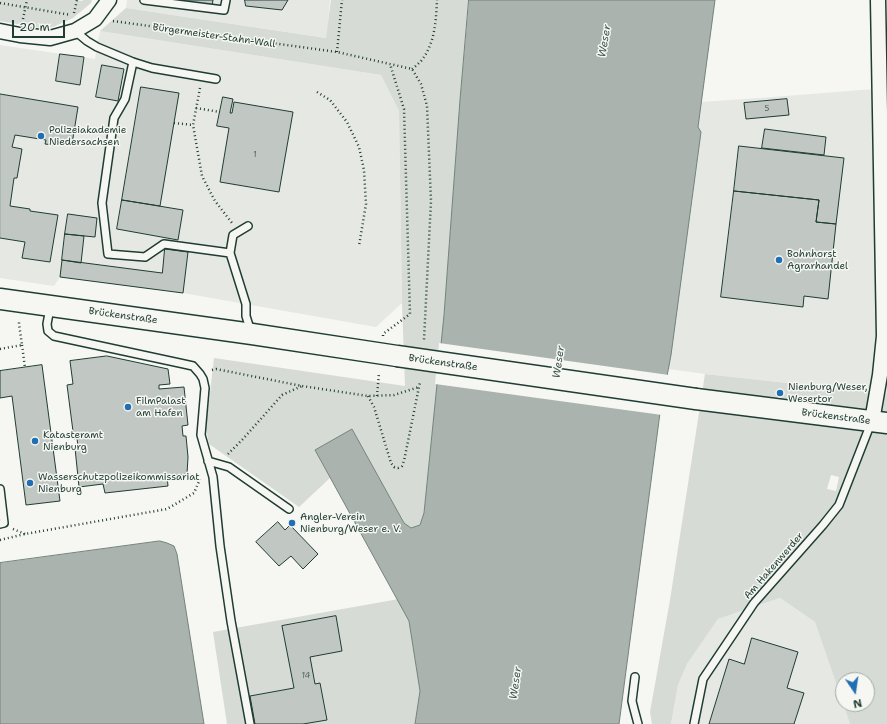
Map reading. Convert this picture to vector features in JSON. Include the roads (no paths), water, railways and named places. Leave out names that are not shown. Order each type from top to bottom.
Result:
[{"type":"street","points":[[0,32],[50,38],[75,32],[95,18],[109,0]]},
{"type":"street","points":[[878,0],[884,336],[880,374],[880,422]]},
{"type":"street","name":"Brückenstraße","points":[[0,299],[696,399],[880,422]]},
{"type":"lane","points":[[144,0],[224,10],[226,0]]},
{"type":"lane","points":[[75,32],[97,47],[133,62],[152,68],[216,79]]},
{"type":"lane","points":[[133,62],[125,99],[114,118],[102,203],[108,254],[145,257],[164,244],[230,253]]},
{"type":"lane","points":[[248,226],[233,235],[230,253],[246,304],[246,316],[252,334]]},
{"type":"lane","points":[[50,306],[47,324],[48,332],[54,336],[193,366],[203,379],[205,388],[201,435],[213,477],[220,546],[231,621],[250,724]]},
{"type":"lane","name":"Am Hakenwerder","points":[[694,724],[703,679],[754,602],[839,505],[880,422]]},
{"type":"lane","points":[[208,461],[229,467],[289,509]]},
{"type":"lane","points":[[0,489],[4,523],[0,524]]},
{"type":"lane","points":[[635,677],[632,701],[638,724]]},
{"type":"water","name":"Weser","points":[[469,0],[715,0],[698,127],[701,132],[671,355],[660,413],[619,724],[415,724],[420,691],[409,621],[315,450],[352,429],[404,523],[411,528],[420,525],[424,513],[444,315]]},
{"type":"water","points":[[160,541],[174,546],[177,554],[204,724],[0,724],[0,563]]},
{"type":"place","name":"Polizeiakademie Niedersachsen","points":[[41,136]]},
{"type":"place","name":"Bohnhorst Agrarhandel","points":[[779,260]]},
{"type":"place","name":"Nienburg/Weser, Wesertor","points":[[780,393]]},
{"type":"place","name":"FilmPalast am Hafen","points":[[128,407]]},
{"type":"place","name":"Katasteramt Nienburg","points":[[35,441]]},
{"type":"place","name":"Wasserschutzpolizeikommissariat Nienburg","points":[[30,483]]},
{"type":"place","name":"Angler-Verein Nienburg/Weser e. V.","points":[[292,523]]}]
